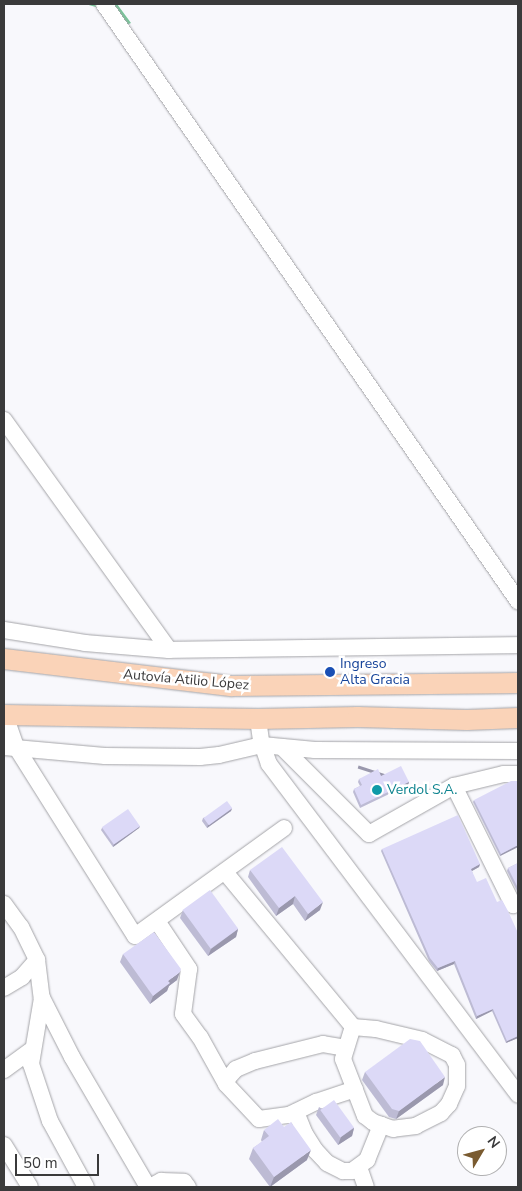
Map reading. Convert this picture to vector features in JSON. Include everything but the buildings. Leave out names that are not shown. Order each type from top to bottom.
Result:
[{"type":"main road","name":"Autovía Atilio López","points":[[4,659],[232,686],[518,682]]},
{"type":"main road","points":[[4,715],[258,719],[467,720],[518,718]]},
{"type":"street","points":[[104,4],[518,602]]},
{"type":"street","points":[[4,420],[169,650]]},
{"type":"street","points":[[4,630],[86,643],[169,650],[518,645]]},
{"type":"street","points":[[4,715],[10,747],[136,936],[284,828]]},
{"type":"street","points":[[258,719],[262,745],[269,764],[518,1095]]},
{"type":"street","points":[[10,747],[106,756],[200,757],[220,755],[262,745],[344,750],[518,750]]},
{"type":"street","points":[[282,747],[369,834],[454,786],[504,774],[518,774]]},
{"type":"street","points":[[454,786],[513,905],[518,903]]},
{"type":"street","points":[[225,872],[353,1027],[376,1028],[422,1040],[452,1055],[457,1065],[457,1086],[441,1113],[416,1126],[393,1129],[373,1122],[365,1116],[343,1060],[353,1027]]},
{"type":"street","points":[[4,904],[21,927],[37,960],[42,998],[31,1064],[50,1121],[86,1187]]},
{"type":"street","points":[[157,921],[189,969],[183,1014],[200,1036],[226,1084],[259,1118],[289,1116],[316,1102],[355,1089]]},
{"type":"street","points":[[4,988],[22,977],[37,960]]},
{"type":"street","points":[[42,998],[72,1057],[149,1187],[161,1181],[184,1182],[188,1187]]},
{"type":"street","points":[[226,1084],[228,1078],[236,1069],[255,1061],[323,1044],[346,1048]]},
{"type":"street","points":[[4,1070],[33,1049]]},
{"type":"street","points":[[296,1112],[305,1134],[327,1163],[343,1171],[352,1171],[368,1160],[381,1125]]},
{"type":"street","points":[[4,1145],[30,1187]]},
{"type":"street","points":[[359,1167],[366,1187]]},
{"type":"green space","points":[[85,4],[117,4],[131,23],[126,25],[103,9]]},
{"type":"place","name":"Ingreso Alta Gracia","points":[[330,672]]},
{"type":"place","name":"Verdol S.A.","points":[[377,790]]}]
